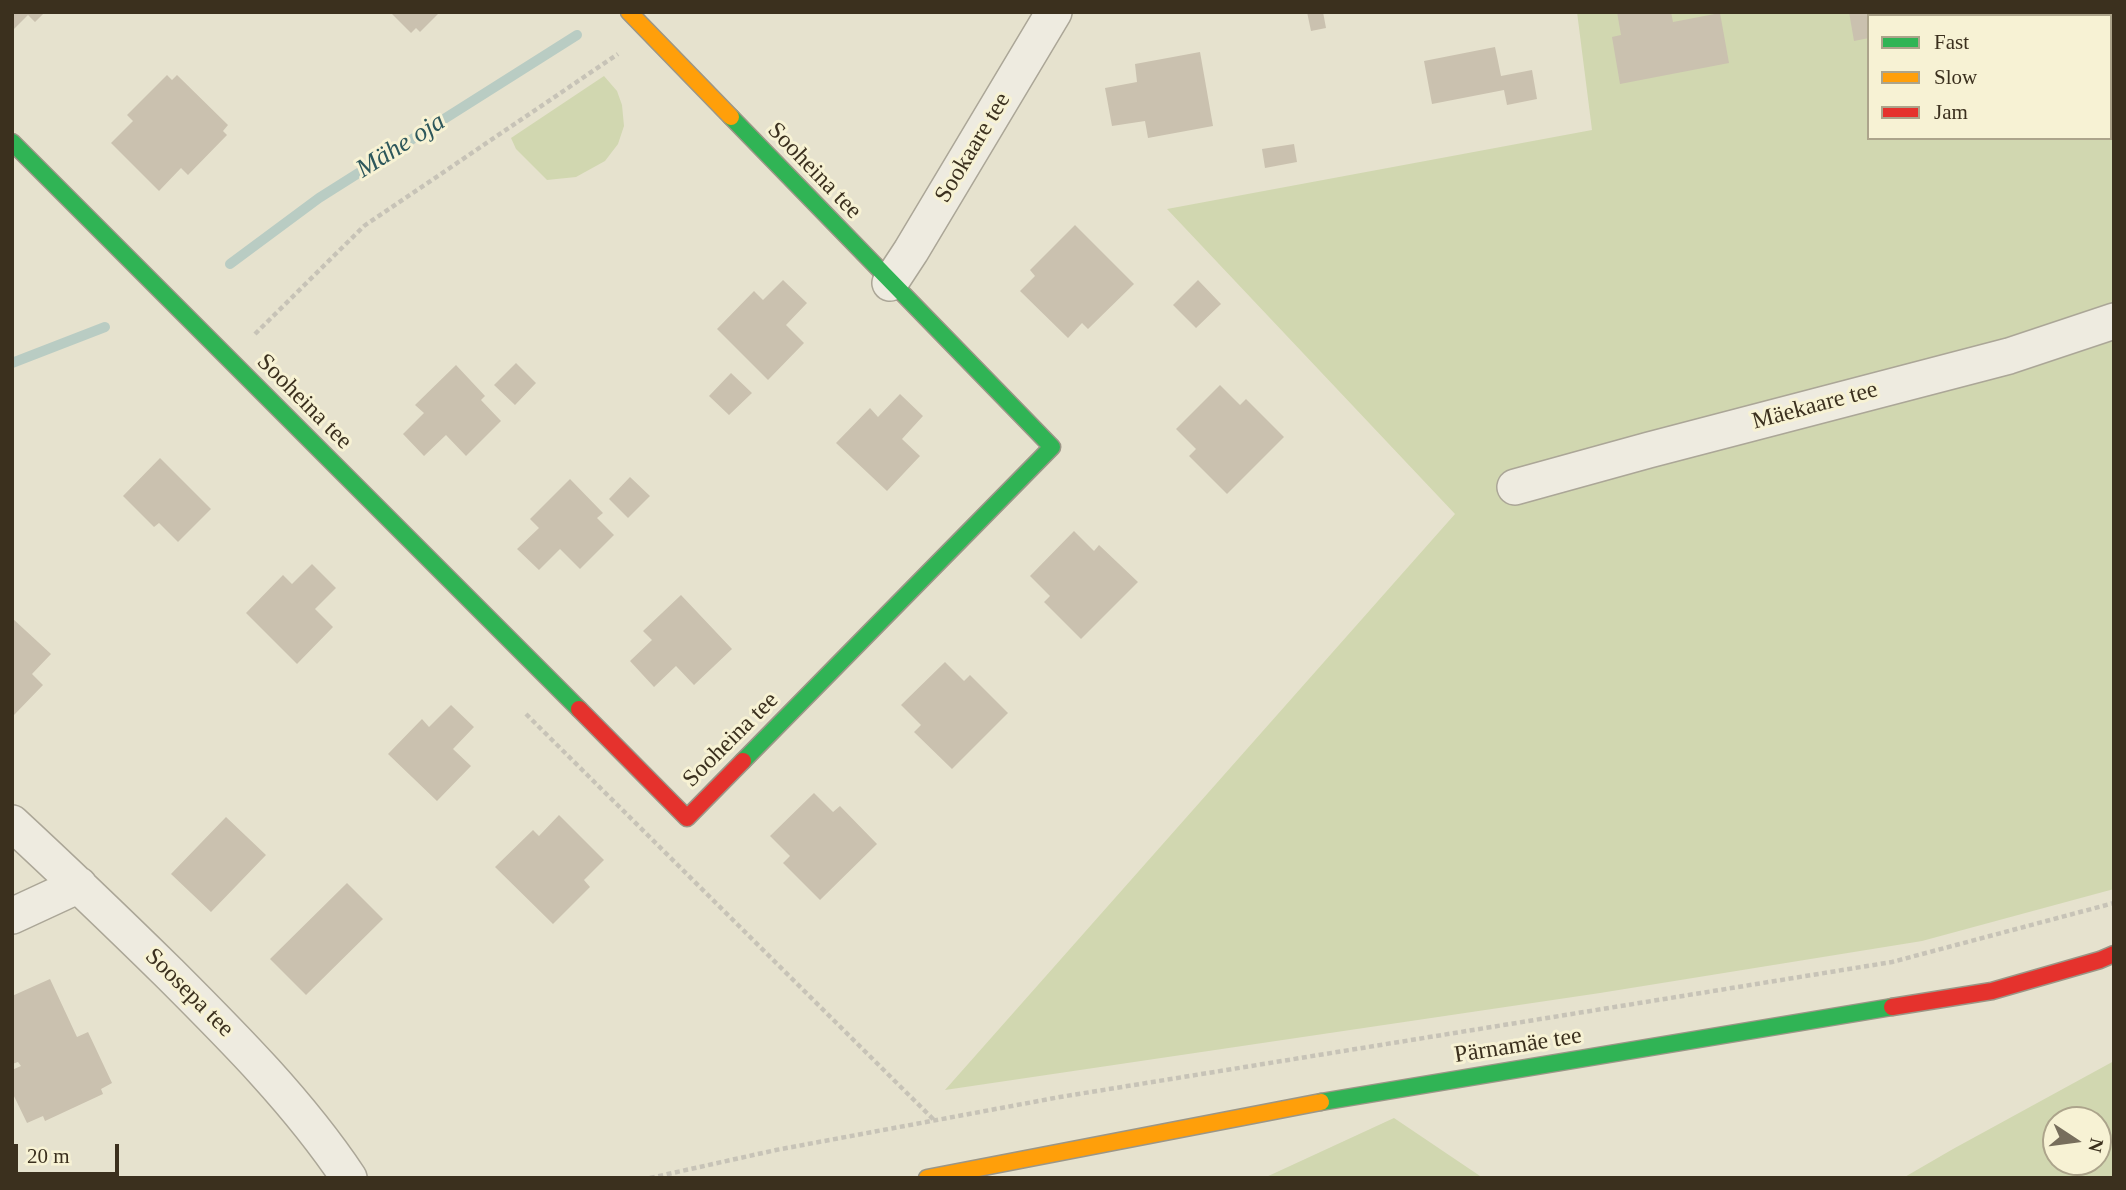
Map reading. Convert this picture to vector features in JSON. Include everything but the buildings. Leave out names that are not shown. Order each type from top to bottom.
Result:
[{"type":"street","name":"Sooheina tee","points":[[12,142],[687,818],[1052,447],[629,12]]},
{"type":"street","name":"Sookaare tee","points":[[890,283],[1054,12]]},
{"type":"street","name":"Mäekaare tee","points":[[1515,487],[2009,356],[2114,321]]},
{"type":"street","name":"Soosepa tee","points":[[12,823],[235,1038],[323,1139],[349,1178]]},
{"type":"street","points":[[12,916],[79,885]]},
{"type":"street","name":"Pärnamäe tee","points":[[927,1178],[1331,1100],[1992,991],[2114,954]]},
{"type":"path","points":[[230,360],[365,226],[650,33]]},
{"type":"path","points":[[634,823],[663,794]]},
{"type":"path","points":[[650,1178],[776,1150],[1060,1097],[1892,962],[2114,903]]},
{"type":"green space","points":[[1577,12],[1970,12],[1867,14],[1867,140],[2112,140],[2114,25],[2114,889],[1922,941],[1600,993],[945,1090],[1455,514],[1167,209],[1592,130]]},
{"type":"green space","points":[[604,76],[617,91],[622,105],[624,126],[618,144],[605,161],[576,177],[547,180],[516,149],[511,138]]},
{"type":"green space","points":[[2114,1061],[2114,1178],[1903,1178],[1953,1149]]},
{"type":"green space","points":[[1394,1118],[1483,1178],[1264,1178]]},
{"type":"waterway","name":"Mähe oja","points":[[230,264],[319,198],[577,35]]},
{"type":"waterway","name":"Mähe oja","points":[[12,363],[105,327]]},
{"type":"traffic: fast","points":[[731,117],[1052,447],[743,761]]},
{"type":"traffic: fast","points":[[12,142],[579,709]]},
{"type":"traffic: fast","points":[[1321,1102],[1892,1007]]},
{"type":"traffic: slow","points":[[629,12],[731,117]]},
{"type":"traffic: slow","points":[[927,1178],[1321,1102]]},
{"type":"traffic: jam","points":[[579,709],[687,818],[743,761]]},
{"type":"traffic: jam","points":[[1892,1007],[1992,991],[2114,954]]}]
